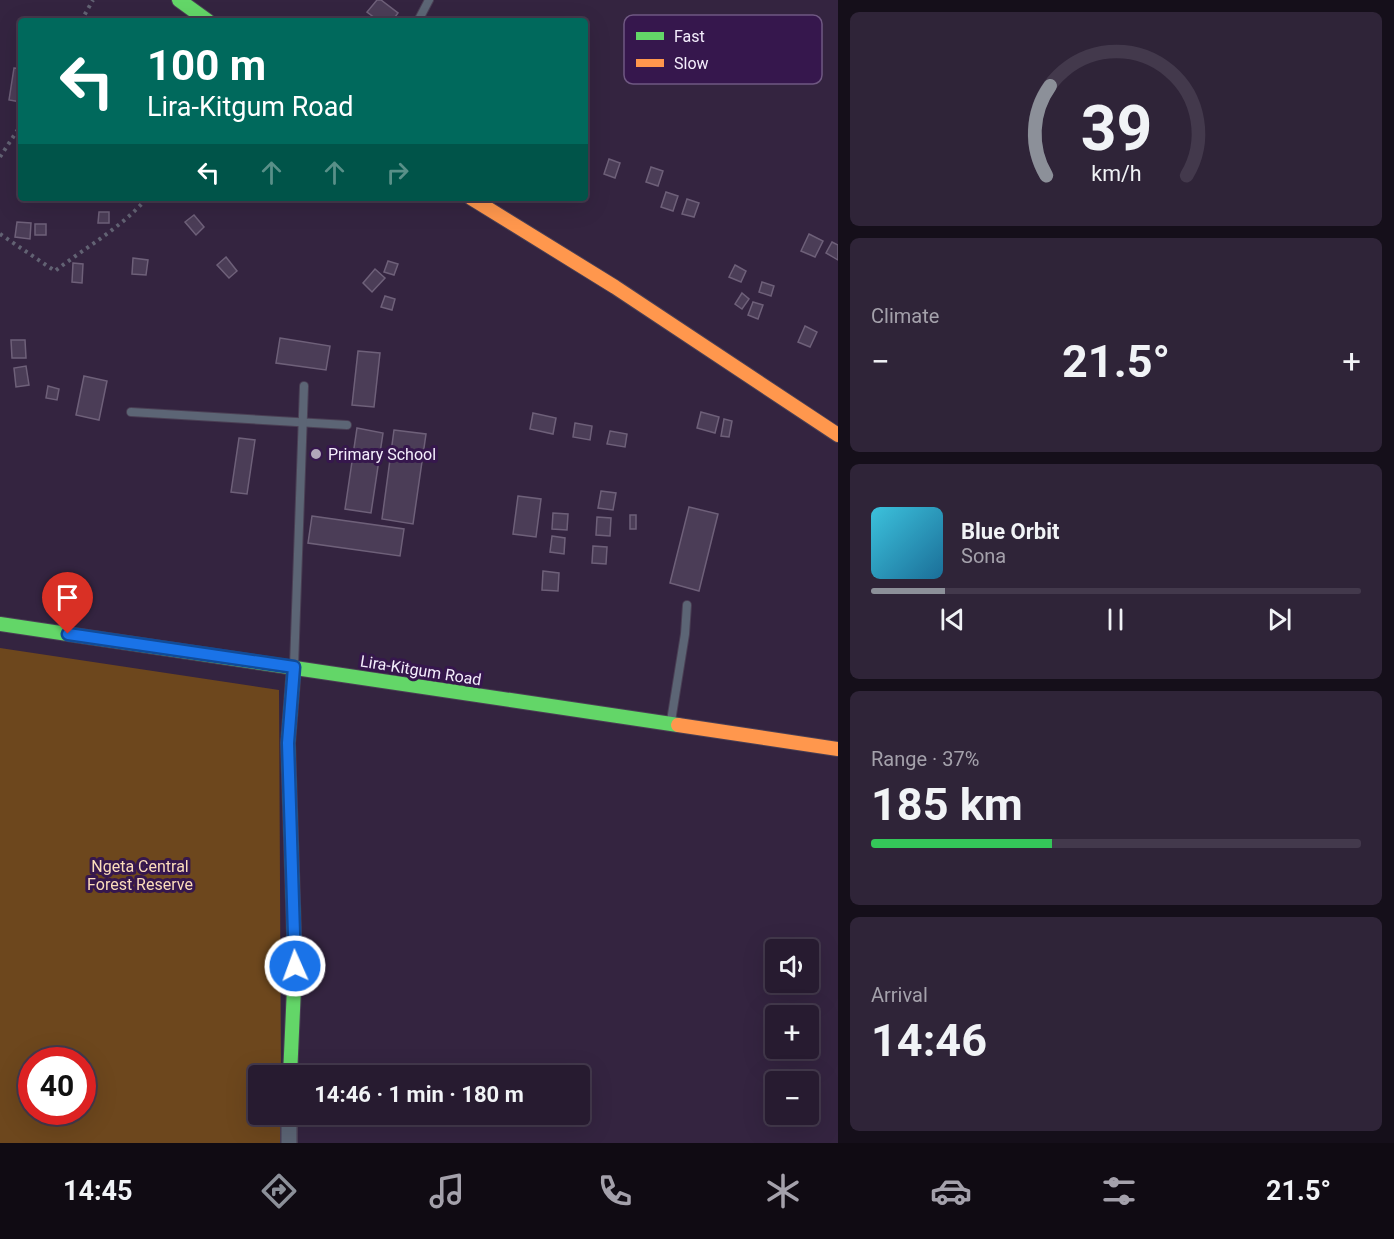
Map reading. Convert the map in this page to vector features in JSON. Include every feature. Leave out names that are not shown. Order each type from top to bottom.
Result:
[{"type":"main road","points":[[179,0],[204,18]]},
{"type":"main road","points":[[476,201],[615,287],[837,435]]},
{"type":"main road","name":"Lira-Kitgum Road","points":[[0,624],[837,749]]},
{"type":"main road","points":[[290,1065],[295,966],[288,743],[294,667]]},
{"type":"street","points":[[289,1125],[289,1143]]},
{"type":"lane","points":[[420,18],[429,0]]},
{"type":"lane","points":[[294,667],[304,386]]},
{"type":"lane","points":[[131,412],[347,425]]},
{"type":"lane","points":[[670,725],[684,643],[687,605]]},
{"type":"path","points":[[83,18],[93,0]]},
{"type":"path","points":[[0,157],[18,130]]},
{"type":"path","points":[[0,234],[55,271],[86,247],[108,234],[144,201]]},
{"type":"green space","name":"Ngeta Central Forest Reserve","points":[[0,648],[279,690],[281,1065],[248,1065],[248,1125],[281,1125],[282,1143],[0,1143]]},
{"type":"building","points":[[377,0],[381,0],[398,13],[394,18],[375,18],[367,12]]},
{"type":"building","points":[[14,68],[18,69],[18,102],[9,100]]},
{"type":"building","points":[[609,159],[620,163],[615,178],[604,174]]},
{"type":"building","points":[[651,167],[663,171],[658,186],[646,182]]},
{"type":"building","points":[[666,192],[678,196],[673,211],[661,207]]},
{"type":"building","points":[[687,199],[699,203],[694,217],[682,214]]},
{"type":"building","points":[[99,212],[109,212],[109,223],[98,223]]},
{"type":"building","points":[[194,215],[204,227],[196,235],[185,222]]},
{"type":"building","points":[[17,222],[31,223],[30,239],[15,237]]},
{"type":"building","points":[[35,224],[46,224],[46,235],[35,235]]},
{"type":"building","points":[[809,234],[823,241],[815,257],[801,251]]},
{"type":"building","points":[[832,242],[838,245],[838,260],[826,253]]},
{"type":"building","points":[[226,257],[237,271],[229,278],[217,265]]},
{"type":"building","points":[[133,258],[148,260],[146,275],[132,274]]},
{"type":"building","points":[[388,261],[398,264],[394,275],[384,272]]},
{"type":"building","points":[[73,263],[83,264],[82,283],[72,282]]},
{"type":"building","points":[[735,265],[746,271],[741,282],[729,277]]},
{"type":"building","points":[[375,269],[385,278],[372,292],[363,283]]},
{"type":"building","points":[[762,282],[774,286],[771,296],[759,292]]},
{"type":"building","points":[[742,293],[749,299],[742,309],[735,304]]},
{"type":"building","points":[[385,296],[395,299],[392,310],[381,307]]},
{"type":"building","points":[[753,302],[763,305],[758,319],[748,315]]},
{"type":"building","points":[[805,326],[817,332],[810,347],[798,342]]},
{"type":"building","points":[[280,338],[330,346],[326,370],[276,363]]},
{"type":"building","points":[[11,340],[25,340],[26,358],[12,358]]},
{"type":"building","points":[[358,351],[380,353],[374,407],[352,405]]},
{"type":"building","points":[[26,366],[29,385],[16,387],[14,368]]},
{"type":"building","points":[[84,376],[107,381],[99,420],[76,415]]},
{"type":"building","points":[[48,386],[59,389],[57,400],[46,398]]},
{"type":"building","points":[[701,412],[719,417],[715,433],[697,428]]},
{"type":"building","points":[[533,413],[556,418],[553,434],[530,429]]},
{"type":"building","points":[[724,419],[732,421],[729,437],[721,436]]},
{"type":"building","points":[[575,423],[592,426],[590,440],[573,437]]},
{"type":"building","points":[[357,428],[383,433],[371,513],[345,509]]},
{"type":"building","points":[[394,430],[426,434],[413,524],[382,519]]},
{"type":"building","points":[[610,431],[627,434],[625,447],[607,444]]},
{"type":"building","points":[[239,438],[255,440],[247,494],[231,492]]},
{"type":"building","points":[[601,491],[616,493],[613,510],[598,508]]},
{"type":"building","points":[[518,496],[541,499],[536,537],[513,534]]},
{"type":"building","points":[[689,507],[718,514],[699,591],[670,583]]},
{"type":"building","points":[[553,513],[568,514],[567,530],[552,529]]},
{"type":"building","points":[[630,515],[636,515],[636,529],[630,529]]},
{"type":"building","points":[[312,516],[404,529],[400,556],[308,543]]},
{"type":"building","points":[[597,517],[611,518],[610,536],[596,535]]},
{"type":"building","points":[[552,536],[565,538],[564,554],[550,552]]},
{"type":"building","points":[[593,546],[607,547],[606,564],[592,563]]},
{"type":"building","points":[[543,571],[559,573],[558,591],[542,590]]},
{"type":"traffic: fast","points":[[179,0],[204,18]]},
{"type":"traffic: fast","points":[[0,624],[678,725]]},
{"type":"traffic: fast","points":[[290,1065],[295,966],[288,743],[294,667]]},
{"type":"traffic: slow","points":[[476,201],[615,287],[838,435]]},
{"type":"traffic: slow","points":[[678,725],[838,749]]},
{"type":"place","name":"Primary School","points":[[316,454]]},
{"type":"route","points":[[68,634],[294,667],[288,743],[295,966]]}]
